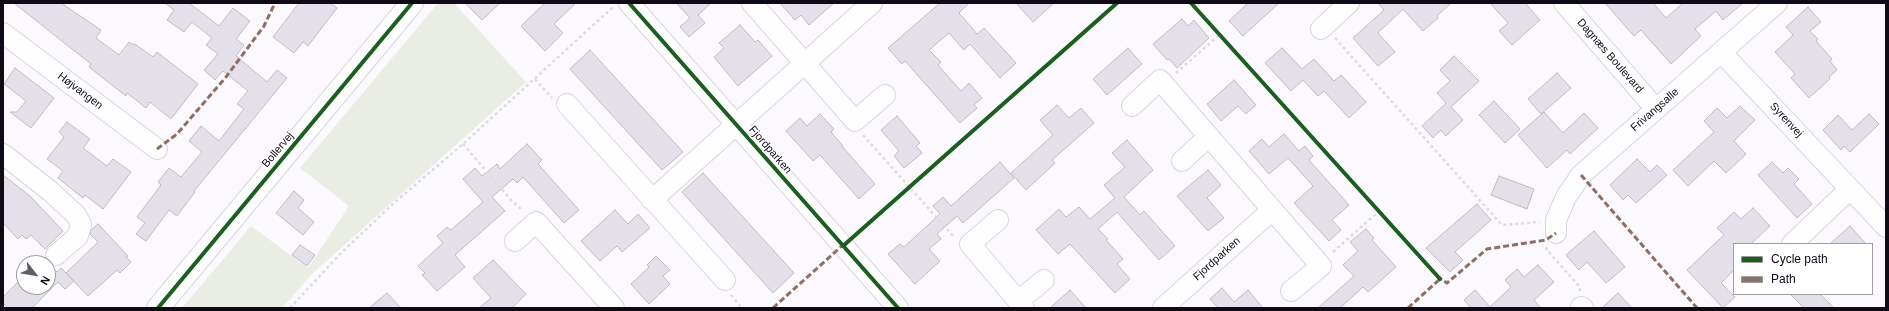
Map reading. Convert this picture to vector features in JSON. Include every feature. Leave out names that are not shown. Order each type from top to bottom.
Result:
[{"type":"main road","name":"Bollervej","points":[[158,308],[412,3]]},
{"type":"street","name":"Fjordparken","points":[[629,3],[898,308]]},
{"type":"street","points":[[752,3],[855,121],[885,95]]},
{"type":"street","name":"Fjordparken","points":[[652,200],[872,3]]},
{"type":"street","points":[[1321,29],[1349,3]]},
{"type":"street","name":"Dagnæs Boulevard","points":[[1564,3],[1656,108]]},
{"type":"street","name":"Frivangsalle","points":[[1553,231],[1566,197],[1581,175],[1777,3]]},
{"type":"street","name":"Højvangen","points":[[3,33],[157,149]]},
{"type":"street","name":"Syrenvej","points":[[1722,52],[1886,227]]},
{"type":"street","points":[[1132,106],[1160,80],[1322,266],[1291,291]]},
{"type":"street","points":[[567,104],[725,280]]},
{"type":"street","points":[[1182,161],[1208,136]]},
{"type":"street","points":[[3,154],[50,191],[76,215],[81,224],[78,236],[56,255]]},
{"type":"street","points":[[1793,243],[1850,189]]},
{"type":"street","name":"Fjordparken","points":[[1163,308],[1272,210]]},
{"type":"street","points":[[998,220],[970,244],[1021,305],[1044,280]]},
{"type":"street","points":[[514,241],[536,222],[614,308]]},
{"type":"path","points":[[290,308],[342,252],[394,203],[463,144],[618,3]]},
{"type":"path","points":[[1321,29],[1338,41],[1502,226],[1553,231],[1547,250],[1579,286],[1582,307]]},
{"type":"path","points":[[1160,80],[1170,79],[1219,35]]},
{"type":"path","points":[[535,79],[552,98],[567,104]]},
{"type":"path","points":[[855,121],[860,132],[959,243],[970,244]]},
{"type":"path","points":[[463,144],[511,200],[536,222]]},
{"type":"path","points":[[1322,266],[1326,259],[1378,211]]},
{"type":"shaded area","points":[[438,3],[454,3],[526,82],[313,273],[282,308],[182,308],[251,226],[308,268],[349,206],[300,168]]},
{"type":"building","points":[[14,3],[61,3],[101,30],[96,38],[119,55],[129,42],[134,45],[135,44],[153,57],[157,52],[198,84],[171,119],[150,102],[146,108],[127,93],[126,96],[89,67],[91,64]]},
{"type":"building","points":[[165,3],[189,3],[219,26],[233,8],[250,21],[236,39],[244,45],[236,56],[267,82],[277,70],[287,78],[194,191],[195,192],[177,216],[169,210],[146,241],[136,234],[145,223],[137,217],[161,185],[158,182],[169,168],[181,177],[202,152],[189,141],[201,126],[219,141],[244,109],[237,104],[248,91],[223,71],[215,80],[204,70],[218,54],[206,45],[212,38],[192,22],[184,32],[167,20],[174,10]]},
{"type":"building","points":[[299,3],[330,3],[337,8],[308,46],[303,42],[294,53],[273,37]]},
{"type":"building","points":[[465,3],[500,3],[482,20]]},
{"type":"building","points":[[545,3],[576,3],[554,24],[563,33],[545,51],[521,26]]},
{"type":"building","points":[[676,3],[711,3],[698,15],[705,23],[689,37],[680,27],[690,18]]},
{"type":"building","points":[[780,3],[834,3],[809,25],[801,15],[795,20]]},
{"type":"building","points":[[940,3],[969,3],[959,13],[977,34],[984,28],[1016,63],[1000,78],[970,44],[964,50],[949,33],[929,50],[941,62],[938,65],[961,91],[969,83],[982,98],[974,105],[977,108],[960,123],[905,61],[902,64],[888,48]]},
{"type":"building","points":[[1016,3],[1054,3],[1033,22]]},
{"type":"building","points":[[1248,3],[1279,3],[1243,36],[1229,21]]},
{"type":"building","points":[[1378,3],[1451,3],[1437,16],[1438,18],[1423,31],[1403,9],[1378,33],[1395,52],[1378,66],[1353,38],[1384,10]]},
{"type":"building","points":[[1490,3],[1525,3],[1540,20],[1512,45],[1499,31],[1508,23]]},
{"type":"building","points":[[1605,3],[1653,3],[1666,18],[1683,3],[1743,3],[1723,20],[1716,11],[1695,29],[1701,36],[1671,64],[1641,30],[1634,36]]},
{"type":"building","points":[[1808,7],[1821,22],[1810,31],[1818,39],[1816,41],[1832,59],[1830,61],[1837,70],[1829,77],[1830,79],[1809,98],[1791,78],[1795,74],[1775,52],[1793,35],[1786,27]]},
{"type":"building","points":[[1182,19],[1188,26],[1194,20],[1209,38],[1177,68],[1169,59],[1167,60],[1153,44]]},
{"type":"building","points":[[740,25],[755,42],[758,40],[772,56],[738,86],[714,57],[724,48],[719,43]]},
{"type":"building","points":[[1128,48],[1142,64],[1107,95],[1093,79]]},
{"type":"building","points":[[1282,48],[1302,69],[1314,59],[1334,81],[1341,75],[1366,102],[1349,118],[1324,91],[1318,96],[1303,80],[1291,91],[1265,63]]},
{"type":"building","points":[[590,50],[683,152],[662,170],[570,69]]},
{"type":"building","points":[[1454,56],[1479,81],[1451,107],[1463,120],[1446,136],[1441,130],[1433,138],[1422,126],[1446,103],[1437,93],[1450,81],[1440,70]]},
{"type":"building","points":[[15,68],[54,98],[31,128],[10,112],[17,112],[26,101],[4,84]]},
{"type":"building","points":[[1557,73],[1571,88],[1541,114],[1528,99]]},
{"type":"building","points":[[1234,80],[1256,105],[1246,114],[1238,106],[1221,121],[1207,104]]},
{"type":"building","points":[[1494,101],[1520,129],[1505,143],[1479,115]]},
{"type":"building","points":[[1057,105],[1069,118],[1081,108],[1094,123],[1052,160],[1055,163],[1026,190],[1011,173],[1053,135],[1040,120]]},
{"type":"building","points":[[1740,106],[1755,120],[1734,141],[1746,154],[1726,173],[1714,161],[1688,186],[1673,170],[1714,132],[1704,121],[1717,108],[1727,118]]},
{"type":"building","points":[[1544,112],[1563,133],[1584,113],[1598,128],[1570,154],[1567,150],[1547,168],[1518,135]]},
{"type":"building","points":[[820,114],[834,129],[831,132],[842,146],[875,184],[859,199],[820,155],[813,161],[786,131],[800,118],[807,126]]},
{"type":"building","points":[[1869,114],[1879,124],[1850,152],[1844,146],[1841,150],[1823,130],[1838,115],[1852,130]]},
{"type":"building","points":[[897,116],[920,143],[916,146],[922,153],[904,168],[894,156],[899,151],[881,130]]},
{"type":"building","points":[[67,122],[90,139],[83,148],[107,166],[113,159],[131,172],[103,209],[85,195],[83,198],[58,178],[63,171],[47,159],[64,137],[59,132]]},
{"type":"building","points":[[1284,134],[1299,151],[1305,146],[1313,156],[1309,160],[1349,205],[1332,220],[1341,230],[1329,241],[1294,203],[1313,186],[1288,158],[1269,174],[1249,151],[1262,139],[1269,147]]},
{"type":"building","points":[[1127,140],[1153,170],[1124,197],[1140,215],[1144,211],[1175,246],[1159,260],[1117,212],[1098,229],[1108,239],[1106,240],[1123,259],[1117,264],[1130,279],[1115,293],[1070,244],[1058,254],[1036,230],[1059,209],[1066,217],[1079,207],[1090,219],[1115,198],[1104,185],[1125,167],[1112,153]]},
{"type":"building","points":[[527,144],[542,160],[538,164],[579,210],[564,223],[523,177],[517,183],[513,179],[492,197],[505,211],[455,255],[465,267],[437,291],[422,275],[425,273],[418,266],[443,243],[437,236],[447,227],[451,230],[483,202],[463,179],[475,168],[482,176],[497,164],[500,169]]},
{"type":"building","points":[[1637,159],[1650,172],[1657,165],[1667,175],[1636,203],[1628,195],[1623,200],[1610,185]]},
{"type":"building","points":[[1000,162],[1014,178],[963,223],[957,216],[937,234],[941,239],[929,249],[940,261],[915,284],[888,254],[900,244],[904,247],[940,214],[933,206],[943,197],[951,206]]},
{"type":"building","points":[[1772,162],[1783,173],[1788,168],[1799,179],[1794,184],[1812,204],[1797,218],[1758,175]]},
{"type":"building","points":[[1208,170],[1221,185],[1207,198],[1224,218],[1208,231],[1177,196]]},
{"type":"building","points":[[703,173],[794,273],[773,293],[682,192]]},
{"type":"building","points":[[3,175],[30,196],[63,231],[45,249],[31,235],[26,239],[22,235],[18,239],[3,223]]},
{"type":"building","points":[[1499,176],[1534,189],[1527,209],[1491,195]]},
{"type":"building","points":[[294,191],[304,200],[298,208],[314,222],[303,235],[276,213]]},
{"type":"building","points":[[1477,204],[1491,220],[1455,252],[1463,260],[1450,272],[1426,248]]},
{"type":"building","points":[[1753,208],[1770,226],[1752,243],[1733,243],[1733,271],[1721,283],[1735,297],[1723,308],[1687,270],[1724,235],[1717,228],[1734,212],[1741,219]]},
{"type":"building","points":[[615,210],[628,224],[638,214],[650,228],[622,252],[617,246],[600,261],[581,241]]},
{"type":"building","points":[[98,224],[128,256],[126,257],[131,262],[120,273],[117,270],[88,296],[66,273],[98,242],[90,234],[91,230]]},
{"type":"building","points":[[1850,226],[1865,243],[1831,243]]},
{"type":"building","points":[[1366,229],[1374,238],[1372,240],[1396,267],[1368,292],[1363,287],[1340,308],[1318,308],[1354,276],[1343,265],[1358,251],[1350,242]]},
{"type":"building","points":[[1594,231],[1625,267],[1606,283],[1587,262],[1579,270],[1566,255]]},
{"type":"building","points":[[300,245],[315,255],[307,266],[292,255]]},
{"type":"building","points":[[656,256],[670,270],[663,276],[670,284],[649,304],[631,284],[649,267],[647,265]]},
{"type":"building","points":[[493,260],[526,294],[512,308],[479,308],[491,298],[473,278]]},
{"type":"building","points":[[1538,265],[1554,282],[1534,300],[1541,308],[1471,308],[1464,300],[1475,290],[1490,307],[1511,287],[1505,280],[1517,269],[1524,277]]},
{"type":"building","points":[[61,268],[74,281],[65,289],[58,282],[56,284],[56,271],[57,272]]},
{"type":"building","points":[[16,284],[16,295],[45,295],[32,308],[8,308],[3,303],[3,297]]},
{"type":"building","points":[[1222,288],[1234,302],[1248,290],[1263,308],[1218,308],[1210,299]]},
{"type":"building","points":[[1070,290],[1086,308],[1050,308]]},
{"type":"building","points":[[387,293],[401,308],[369,308]]},
{"type":"building","points":[[1618,293],[1632,308],[1602,308]]},
{"type":"building","points":[[1791,295],[1821,295],[1834,308],[1804,308]]},
{"type":"marked path","points":[[157,149],[177,134],[226,77],[264,26],[275,3]]},
{"type":"marked path","points":[[1581,175],[1697,308]]},
{"type":"marked path","points":[[1437,276],[1447,283],[1487,249],[1546,240],[1556,233]]},
{"type":"marked path","points":[[773,308],[844,244]]},
{"type":"marked path","points":[[1408,308],[1440,279]]},
{"type":"cycle path","points":[[158,308],[412,3]]},
{"type":"cycle path","points":[[629,3],[898,308]]},
{"type":"cycle path","points":[[843,246],[1117,3]]},
{"type":"cycle path","points":[[1191,3],[1440,279]]}]
